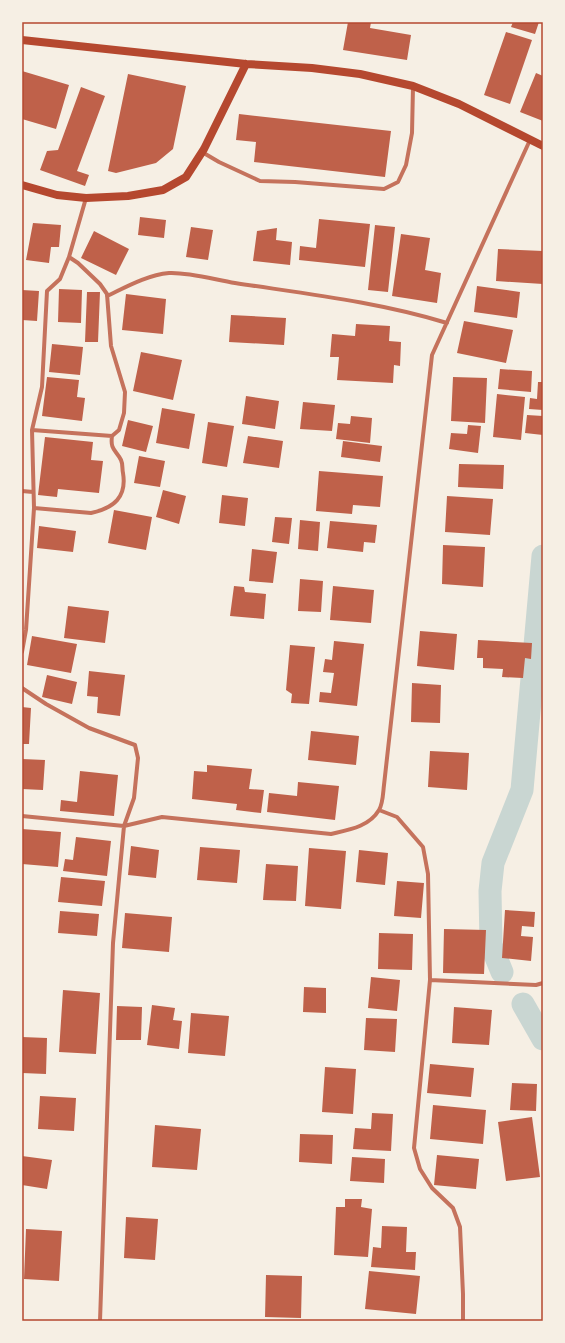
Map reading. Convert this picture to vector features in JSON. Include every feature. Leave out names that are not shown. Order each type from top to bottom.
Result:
[{"type":"main road","points":[[22,40],[246,64],[312,68],[360,74],[413,86],[459,104],[543,146]]},
{"type":"main road","points":[[22,185],[57,195],[86,198],[128,196],[163,190],[186,177],[202,152],[246,64]]},
{"type":"street","points":[[202,152],[219,162],[260,181],[295,182],[384,190],[398,182],[406,165],[412,133],[413,86]]},
{"type":"street","points":[[22,816],[124,826],[162,817],[331,834],[355,829],[370,821],[379,810],[384,785],[432,355],[530,139]]},
{"type":"street","points":[[22,652],[26,630],[34,508],[32,430],[42,387],[47,291],[60,280],[69,257],[86,198]]},
{"type":"street","points":[[34,508],[91,513],[100,511],[111,505],[122,494],[124,482],[121,461],[115,453],[111,443],[112,436],[119,430],[124,412],[125,392],[111,346],[107,296],[100,284],[78,263],[69,257]]},
{"type":"street","points":[[107,296],[150,278],[170,273],[350,300],[414,313],[447,323]]},
{"type":"street","points":[[32,430],[112,436]]},
{"type":"street","points":[[22,491],[33,492]]},
{"type":"street","points":[[22,688],[52,708],[89,728],[135,745],[138,758],[134,798],[124,826],[113,943],[100,1321]]},
{"type":"street","points":[[379,810],[397,817],[423,847],[428,874],[430,980],[414,1148],[420,1169],[432,1188],[453,1208],[460,1227],[463,1321]]},
{"type":"street","points":[[430,980],[543,983]]},
{"type":"building","points":[[348,22],[371,22],[370,28],[411,35],[407,60],[343,50]]},
{"type":"building","points":[[513,22],[539,22],[535,34],[511,27]]},
{"type":"building","points":[[506,32],[532,40],[510,104],[484,95]]},
{"type":"building","points":[[22,71],[69,85],[56,129],[22,119]]},
{"type":"building","points":[[536,73],[543,76],[543,121],[520,112]]},
{"type":"building","points":[[128,74],[186,86],[173,149],[156,163],[116,173],[108,171]]},
{"type":"building","points":[[81,87],[105,96],[77,171],[89,175],[85,186],[40,170],[47,151],[58,150]]},
{"type":"building","points":[[239,114],[391,131],[385,177],[254,162],[256,142],[236,140]]},
{"type":"building","points":[[140,217],[166,220],[164,238],[138,235]]},
{"type":"building","points":[[319,219],[370,224],[365,267],[299,260],[300,246],[316,248]]},
{"type":"building","points":[[33,223],[61,225],[59,247],[51,247],[49,263],[26,260]]},
{"type":"building","points":[[375,225],[395,227],[388,292],[368,290]]},
{"type":"building","points":[[191,227],[213,230],[208,260],[186,257]]},
{"type":"building","points":[[277,228],[276,240],[292,242],[290,265],[253,261],[257,231]]},
{"type":"building","points":[[94,231],[129,249],[116,275],[81,258]]},
{"type":"building","points":[[401,234],[430,238],[425,270],[441,273],[437,303],[392,296]]},
{"type":"building","points":[[498,249],[543,251],[543,284],[496,281]]},
{"type":"building","points":[[477,286],[520,292],[517,318],[474,312]]},
{"type":"building","points":[[59,289],[82,290],[81,323],[58,322]]},
{"type":"building","points":[[22,290],[39,291],[37,321],[22,320]]},
{"type":"building","points":[[87,292],[100,292],[98,342],[85,342]]},
{"type":"building","points":[[126,294],[166,299],[163,334],[122,330]]},
{"type":"building","points":[[231,315],[286,318],[284,345],[229,342]]},
{"type":"building","points":[[464,321],[513,330],[506,363],[457,353]]},
{"type":"building","points":[[356,324],[390,326],[389,341],[401,342],[400,366],[394,365],[393,383],[337,380],[339,357],[330,357],[332,334],[355,336]]},
{"type":"building","points":[[52,344],[83,347],[80,375],[49,372]]},
{"type":"building","points":[[141,352],[182,360],[173,400],[133,391]]},
{"type":"building","points":[[500,369],[532,371],[531,392],[498,389]]},
{"type":"building","points":[[47,377],[79,380],[77,397],[85,398],[82,421],[42,416]]},
{"type":"building","points":[[453,377],[487,378],[485,423],[451,421]]},
{"type":"building","points":[[538,382],[543,382],[543,410],[529,409],[530,398],[537,399]]},
{"type":"building","points":[[497,394],[525,397],[521,440],[493,437]]},
{"type":"building","points":[[246,396],[279,401],[275,429],[242,424]]},
{"type":"building","points":[[303,402],[335,405],[332,431],[300,429]]},
{"type":"building","points":[[162,408],[195,414],[189,449],[156,443]]},
{"type":"building","points":[[527,415],[543,416],[543,435],[525,433]]},
{"type":"building","points":[[351,416],[372,418],[370,443],[336,439],[338,423],[350,424]]},
{"type":"building","points":[[128,420],[153,426],[146,452],[122,446]]},
{"type":"building","points":[[208,422],[234,426],[227,467],[202,463]]},
{"type":"building","points":[[468,425],[481,426],[478,453],[449,449],[451,433],[467,434]]},
{"type":"building","points":[[248,436],[283,441],[279,468],[243,463]]},
{"type":"building","points":[[45,437],[93,442],[91,460],[103,461],[99,493],[58,489],[57,497],[38,495]]},
{"type":"building","points":[[343,441],[382,446],[380,462],[341,457]]},
{"type":"building","points":[[139,456],[165,461],[160,487],[134,483]]},
{"type":"building","points":[[459,464],[504,465],[503,489],[458,487]]},
{"type":"building","points":[[319,471],[383,476],[380,507],[353,505],[352,514],[316,511]]},
{"type":"building","points":[[163,490],[186,496],[179,524],[156,517]]},
{"type":"building","points":[[222,495],[248,498],[245,526],[219,523]]},
{"type":"building","points":[[447,496],[493,499],[490,535],[445,532]]},
{"type":"building","points":[[114,510],[152,517],[146,550],[108,543]]},
{"type":"building","points":[[275,517],[292,518],[289,544],[272,542]]},
{"type":"building","points":[[300,520],[320,522],[318,551],[298,549]]},
{"type":"building","points":[[330,521],[377,525],[375,543],[364,542],[363,552],[327,548]]},
{"type":"building","points":[[39,526],[76,531],[73,552],[37,548]]},
{"type":"building","points":[[443,545],[485,547],[483,587],[442,584]]},
{"type":"building","points":[[252,549],[277,552],[273,583],[249,581]]},
{"type":"building","points":[[300,579],[323,581],[321,612],[298,611]]},
{"type":"building","points":[[234,586],[244,587],[245,592],[266,594],[264,619],[230,616]]},
{"type":"building","points":[[333,586],[374,590],[371,623],[330,620]]},
{"type":"building","points":[[68,606],[109,611],[105,643],[64,638]]},
{"type":"building","points":[[420,631],[457,634],[454,670],[417,666]]},
{"type":"building","points":[[32,636],[77,644],[71,673],[27,665]]},
{"type":"building","points":[[478,640],[532,643],[531,659],[525,658],[523,678],[502,677],[503,669],[483,668],[483,658],[477,658]]},
{"type":"building","points":[[334,641],[364,644],[357,706],[319,702],[320,692],[331,693],[334,673],[323,672],[325,659],[332,660]]},
{"type":"building","points":[[290,645],[315,647],[309,704],[291,703],[292,694],[286,690]]},
{"type":"building","points":[[89,671],[125,675],[120,716],[97,713],[98,697],[87,696]]},
{"type":"building","points":[[47,675],[77,682],[72,704],[42,697]]},
{"type":"building","points":[[412,683],[441,685],[440,723],[411,722]]},
{"type":"building","points":[[22,707],[31,708],[29,744],[22,744]]},
{"type":"building","points":[[311,731],[359,736],[356,765],[308,760]]},
{"type":"building","points":[[430,751],[469,753],[467,790],[428,787]]},
{"type":"building","points":[[22,759],[45,760],[43,790],[22,789]]},
{"type":"building","points":[[207,765],[252,769],[249,789],[264,790],[261,813],[236,810],[237,804],[192,799],[194,771],[207,772]]},
{"type":"building","points":[[80,771],[118,775],[114,816],[60,811],[61,800],[77,802]]},
{"type":"building","points":[[298,782],[339,786],[335,820],[267,812],[269,793],[297,796]]},
{"type":"building","points":[[22,829],[61,832],[58,867],[22,864]]},
{"type":"building","points":[[76,837],[111,841],[107,876],[63,871],[65,859],[73,860]]},
{"type":"building","points":[[131,846],[159,850],[156,878],[128,875]]},
{"type":"building","points":[[200,847],[240,850],[237,883],[197,880]]},
{"type":"building","points":[[309,848],[346,851],[341,909],[305,906]]},
{"type":"building","points":[[359,850],[388,853],[385,885],[356,882]]},
{"type":"building","points":[[266,864],[298,866],[296,901],[263,900]]},
{"type":"building","points":[[61,877],[105,881],[102,906],[58,902]]},
{"type":"building","points":[[397,881],[424,883],[421,918],[394,916]]},
{"type":"building","points":[[505,910],[535,912],[534,927],[522,926],[521,936],[533,937],[531,961],[502,958]]},
{"type":"building","points":[[60,911],[99,914],[97,936],[58,933]]},
{"type":"building","points":[[125,913],[172,917],[169,952],[122,948]]},
{"type":"building","points":[[444,929],[486,930],[484,974],[443,973]]},
{"type":"building","points":[[379,933],[413,934],[412,970],[378,969]]},
{"type":"building","points":[[371,977],[400,980],[397,1011],[368,1008]]},
{"type":"building","points":[[304,987],[326,988],[326,1013],[303,1012]]},
{"type":"building","points":[[63,990],[100,993],[96,1054],[59,1052]]},
{"type":"building","points":[[152,1005],[175,1008],[173,1020],[182,1021],[179,1049],[147,1045]]},
{"type":"building","points":[[117,1006],[142,1007],[141,1040],[116,1040]]},
{"type":"building","points":[[454,1007],[492,1010],[489,1045],[452,1043]]},
{"type":"building","points":[[191,1013],[229,1016],[225,1056],[188,1053]]},
{"type":"building","points":[[366,1018],[397,1019],[395,1052],[364,1050]]},
{"type":"building","points":[[22,1037],[47,1038],[46,1074],[22,1073]]},
{"type":"building","points":[[430,1064],[474,1068],[471,1097],[427,1093]]},
{"type":"building","points":[[325,1067],[356,1069],[353,1114],[322,1112]]},
{"type":"building","points":[[512,1083],[537,1084],[536,1111],[510,1110]]},
{"type":"building","points":[[40,1096],[76,1098],[74,1131],[38,1129]]},
{"type":"building","points":[[433,1105],[486,1110],[483,1144],[430,1139]]},
{"type":"building","points":[[372,1113],[393,1114],[391,1151],[353,1149],[355,1128],[371,1129]]},
{"type":"building","points":[[532,1117],[540,1177],[506,1181],[498,1122]]},
{"type":"building","points":[[155,1125],[201,1129],[197,1170],[152,1167]]},
{"type":"building","points":[[300,1134],[333,1135],[332,1164],[299,1162]]},
{"type":"building","points":[[437,1155],[479,1159],[476,1189],[434,1185]]},
{"type":"building","points":[[22,1156],[52,1160],[47,1189],[22,1185]]},
{"type":"building","points":[[352,1157],[385,1159],[384,1183],[350,1181]]},
{"type":"building","points":[[345,1199],[362,1199],[361,1207],[372,1209],[368,1257],[334,1255],[336,1207],[345,1207]]},
{"type":"building","points":[[126,1217],[158,1219],[155,1260],[124,1258]]},
{"type":"building","points":[[382,1226],[407,1227],[406,1252],[416,1252],[415,1270],[371,1267],[373,1247],[381,1248]]},
{"type":"building","points":[[26,1229],[62,1231],[59,1281],[24,1279]]},
{"type":"building","points":[[369,1271],[420,1276],[416,1314],[365,1309]]},
{"type":"building","points":[[266,1275],[302,1276],[301,1318],[265,1317]]},
{"type":"waterway","points":[[502,972],[491,945],[490,891],[493,863],[522,790],[543,556]]},
{"type":"waterway","points":[[523,1004],[543,1039]]}]
